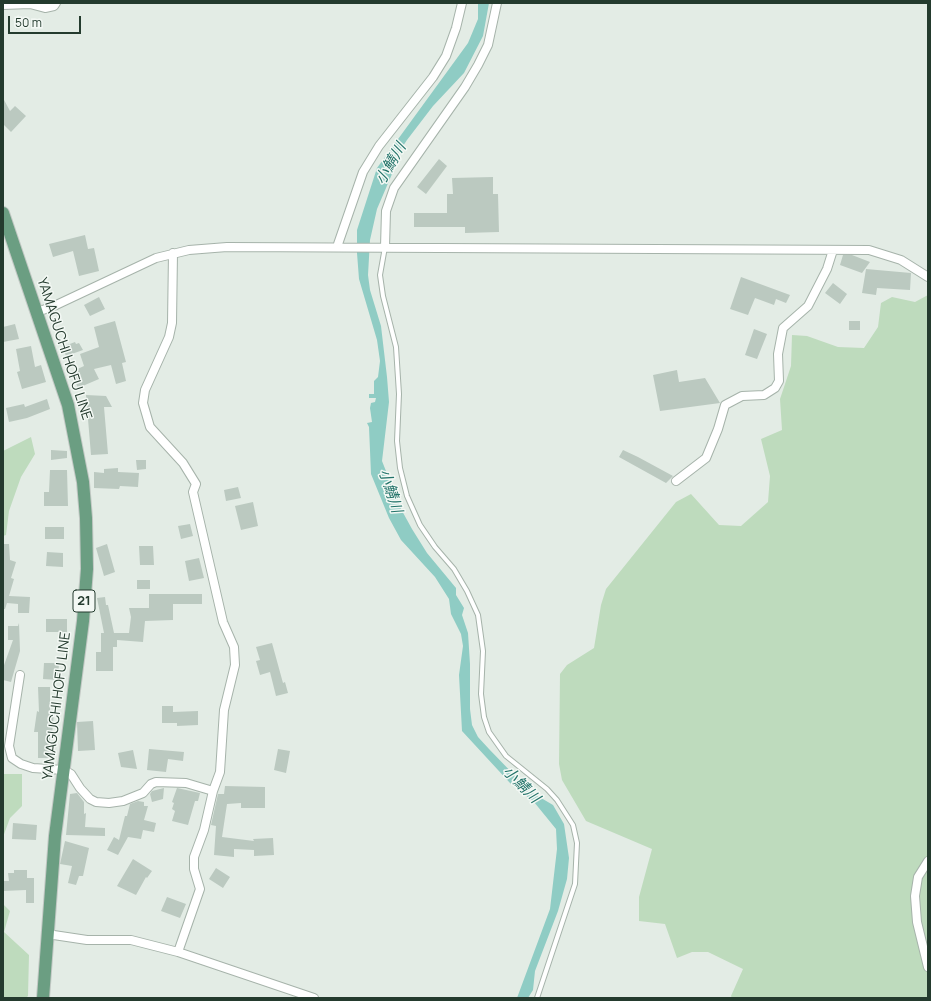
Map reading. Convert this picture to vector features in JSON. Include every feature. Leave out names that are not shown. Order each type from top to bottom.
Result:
[{"type":"main road","name":"YAMAGUCHI HOFU LINE","points":[[3,213],[68,405],[83,482],[86,518],[87,569],[83,621],[55,836],[43,998]]},
{"type":"street","points":[[3,5],[30,4],[45,8],[54,6],[56,3]]},
{"type":"street","points":[[341,247],[363,172],[379,146],[433,77],[446,56],[456,28],[462,3]]},
{"type":"street","points":[[382,247],[386,210],[394,188],[465,87],[478,65],[488,45],[497,3]]},
{"type":"street","points":[[37,312],[54,306],[156,258],[189,250],[227,247],[784,251],[869,250],[901,260],[928,277]]},
{"type":"street","points":[[676,481],[706,458],[718,429],[725,405],[742,396],[764,395],[775,388],[779,381],[778,354],[783,328],[808,306],[827,269],[833,250]]},
{"type":"street","points":[[173,254],[172,323],[169,337],[144,390],[143,403],[150,427],[183,463],[196,484],[193,492],[223,622],[234,647],[235,665],[224,710],[220,772],[213,791],[204,830],[194,857],[194,869],[200,889],[178,952]]},
{"type":"street","points":[[20,675],[9,752],[12,758],[21,764],[33,768],[64,770],[71,774],[80,788],[90,799],[96,802],[109,803],[123,801],[143,794],[151,784],[156,782],[186,783],[213,791]]},
{"type":"street","points":[[928,861],[918,876],[915,896],[917,922],[928,967]]},
{"type":"street","points":[[48,934],[87,940],[131,940],[178,952],[314,998]]},
{"type":"lane","points":[[382,247],[380,275],[383,296],[396,347],[399,394],[396,441],[405,489],[420,525],[434,547],[454,569],[467,591],[478,615],[482,638],[481,694],[484,716],[489,732],[506,756],[547,789],[557,800],[574,825],[576,843],[576,884],[537,998]]},
{"type":"green space","points":[[928,295],[928,998],[732,998],[731,996],[743,969],[708,952],[692,952],[677,958],[665,924],[639,921],[639,897],[652,849],[586,821],[562,780],[559,764],[560,674],[567,665],[594,648],[601,605],[606,589],[676,502],[691,494],[719,525],[741,526],[768,502],[770,476],[761,439],[782,430],[780,399],[791,366],[792,335],[807,336],[838,347],[864,348],[878,327],[881,303],[892,297],[915,302]]},
{"type":"green space","points":[[31,437],[35,454],[21,477],[9,511],[6,535],[3,536],[3,451]]},
{"type":"green space","points":[[3,774],[22,774],[22,806],[10,818],[3,837]]},
{"type":"green space","points":[[3,904],[10,911],[4,932],[29,955],[28,996],[26,998],[3,998]]},
{"type":"water","name":"小鯖川","points":[[478,3],[489,3],[483,36],[464,73],[433,106],[397,155],[395,167],[377,209],[370,240],[368,275],[370,290],[381,326],[389,402],[382,461],[401,509],[412,529],[427,553],[456,588],[456,595],[464,608],[462,615],[468,633],[470,709],[472,725],[478,737],[519,780],[536,795],[553,805],[564,824],[569,858],[567,879],[558,911],[535,971],[533,990],[528,998],[517,998],[550,909],[557,849],[556,829],[534,802],[510,783],[462,731],[459,675],[463,646],[461,634],[451,614],[449,599],[435,577],[401,540],[389,518],[371,474],[369,427],[367,423],[372,422],[370,408],[371,403],[375,402],[376,398],[369,398],[369,394],[374,394],[374,381],[378,377],[380,361],[377,340],[359,279],[357,253],[357,230],[377,168],[468,43],[478,19]]},
{"type":"building","points":[[3,98],[10,111],[15,106],[26,116],[11,132],[3,124]]},
{"type":"building","points":[[439,159],[447,166],[426,194],[417,187]]},
{"type":"building","points":[[493,177],[493,194],[498,194],[499,232],[465,233],[465,227],[414,227],[414,213],[447,213],[447,194],[453,194],[452,178]]},
{"type":"building","points":[[85,235],[88,249],[94,248],[99,271],[79,276],[73,251],[53,257],[49,244]]},
{"type":"building","points":[[843,255],[852,255],[870,262],[862,273],[840,265]]},
{"type":"building","points":[[866,269],[911,273],[910,290],[877,288],[876,295],[862,293]]},
{"type":"building","points":[[741,277],[790,295],[786,303],[776,299],[774,305],[755,298],[748,315],[730,309]]},
{"type":"building","points":[[833,283],[847,294],[840,304],[825,293]]},
{"type":"building","points":[[99,297],[105,309],[90,316],[84,305]]},
{"type":"building","points":[[115,321],[126,362],[122,363],[126,381],[116,384],[111,365],[94,369],[99,379],[78,388],[71,372],[84,366],[80,354],[99,347],[94,327]]},
{"type":"building","points":[[849,321],[860,321],[860,330],[849,330]]},
{"type":"building","points":[[15,324],[19,339],[3,342],[3,327]]},
{"type":"building","points":[[754,329],[767,334],[757,359],[745,355]]},
{"type":"building","points":[[75,342],[76,344],[79,343],[83,350],[66,356],[62,347]]},
{"type":"building","points":[[31,346],[35,367],[41,365],[46,382],[22,389],[17,372],[20,371],[16,349]]},
{"type":"building","points":[[677,370],[679,382],[705,378],[720,403],[660,411],[653,375]]},
{"type":"building","points":[[86,395],[106,396],[112,407],[104,407],[108,454],[91,455]]},
{"type":"building","points":[[47,399],[50,409],[27,418],[9,422],[6,408],[24,404],[25,407]]},
{"type":"building","points":[[51,450],[67,451],[67,458],[51,460]]},
{"type":"building","points":[[623,450],[673,476],[666,483],[619,457]]},
{"type":"building","points":[[136,460],[146,460],[146,469],[137,470]]},
{"type":"building","points":[[118,468],[118,472],[139,473],[138,487],[120,486],[119,489],[94,488],[94,472],[104,473],[104,469]]},
{"type":"building","points":[[50,470],[67,470],[68,506],[44,506],[44,492],[49,492]]},
{"type":"building","points":[[238,487],[241,498],[226,501],[224,490]]},
{"type":"building","points":[[253,502],[258,526],[241,530],[235,506]]},
{"type":"building","points":[[190,524],[193,536],[181,539],[178,526]]},
{"type":"building","points":[[45,527],[64,527],[64,539],[45,539]]},
{"type":"building","points":[[3,544],[9,544],[10,560],[16,562],[11,578],[14,579],[9,596],[30,597],[29,613],[18,613],[18,604],[7,603],[5,609],[3,609]]},
{"type":"building","points":[[107,544],[115,572],[104,576],[96,548]]},
{"type":"building","points":[[139,546],[153,546],[154,565],[140,565]]},
{"type":"building","points":[[47,552],[63,553],[63,567],[46,566]]},
{"type":"building","points":[[199,558],[204,578],[189,581],[185,561]]},
{"type":"building","points":[[137,580],[150,580],[150,589],[137,589]]},
{"type":"building","points":[[149,594],[202,594],[202,604],[173,604],[173,620],[145,621],[143,642],[117,640],[117,647],[113,647],[113,671],[96,671],[96,652],[101,652],[101,633],[104,633],[97,598],[105,597],[114,633],[129,633],[131,617],[129,608],[149,608]]},
{"type":"building","points":[[46,619],[67,619],[67,632],[46,632]]},
{"type":"building","points":[[19,623],[20,651],[11,682],[3,680],[3,668],[13,640],[8,640],[8,626],[18,626]]},
{"type":"building","points":[[272,643],[283,683],[285,682],[288,693],[276,696],[270,672],[260,675],[256,661],[260,660],[256,647]]},
{"type":"building","points":[[44,663],[59,663],[58,680],[43,679]]},
{"type":"building","points":[[38,687],[50,687],[50,713],[54,713],[52,734],[50,733],[50,758],[38,758],[38,732],[34,732],[37,711],[39,712]]},
{"type":"building","points":[[162,706],[173,706],[173,712],[198,711],[198,725],[177,726],[177,723],[162,723]]},
{"type":"building","points":[[93,721],[95,750],[78,751],[77,722]]},
{"type":"building","points":[[149,749],[184,752],[183,761],[168,759],[166,772],[147,770]]},
{"type":"building","points":[[278,749],[290,751],[286,773],[274,770]]},
{"type":"building","points":[[133,750],[137,769],[121,767],[118,753]]},
{"type":"building","points":[[225,786],[265,787],[265,808],[241,808],[241,803],[227,804],[222,837],[254,841],[253,839],[273,838],[274,855],[254,856],[254,850],[234,849],[234,857],[214,855],[216,826],[211,825],[218,794],[224,794]]},
{"type":"building","points":[[164,788],[163,799],[152,802],[150,794],[152,791]]},
{"type":"building","points":[[177,788],[200,793],[198,801],[195,801],[188,825],[172,821],[175,811],[172,809],[174,803],[172,802]]},
{"type":"building","points":[[77,793],[84,802],[84,814],[86,813],[85,827],[105,828],[105,836],[66,835],[70,794]]},
{"type":"building","points":[[138,801],[144,802],[144,806],[148,806],[144,820],[156,823],[154,832],[143,830],[141,839],[128,837],[118,855],[107,850],[114,837],[119,840],[125,816],[127,816],[130,804]]},
{"type":"building","points":[[13,823],[37,825],[36,840],[12,839]]},
{"type":"building","points":[[65,841],[89,848],[83,876],[79,876],[76,885],[68,883],[72,866],[60,864]]},
{"type":"building","points":[[133,859],[152,871],[147,878],[146,877],[136,895],[117,886]]},
{"type":"building","points":[[216,868],[230,877],[223,888],[209,879]]},
{"type":"building","points":[[14,870],[27,870],[27,878],[34,878],[34,903],[26,903],[26,890],[3,891],[3,881],[9,881],[8,873],[14,873]]},
{"type":"building","points":[[167,897],[186,904],[180,918],[161,911]]}]
